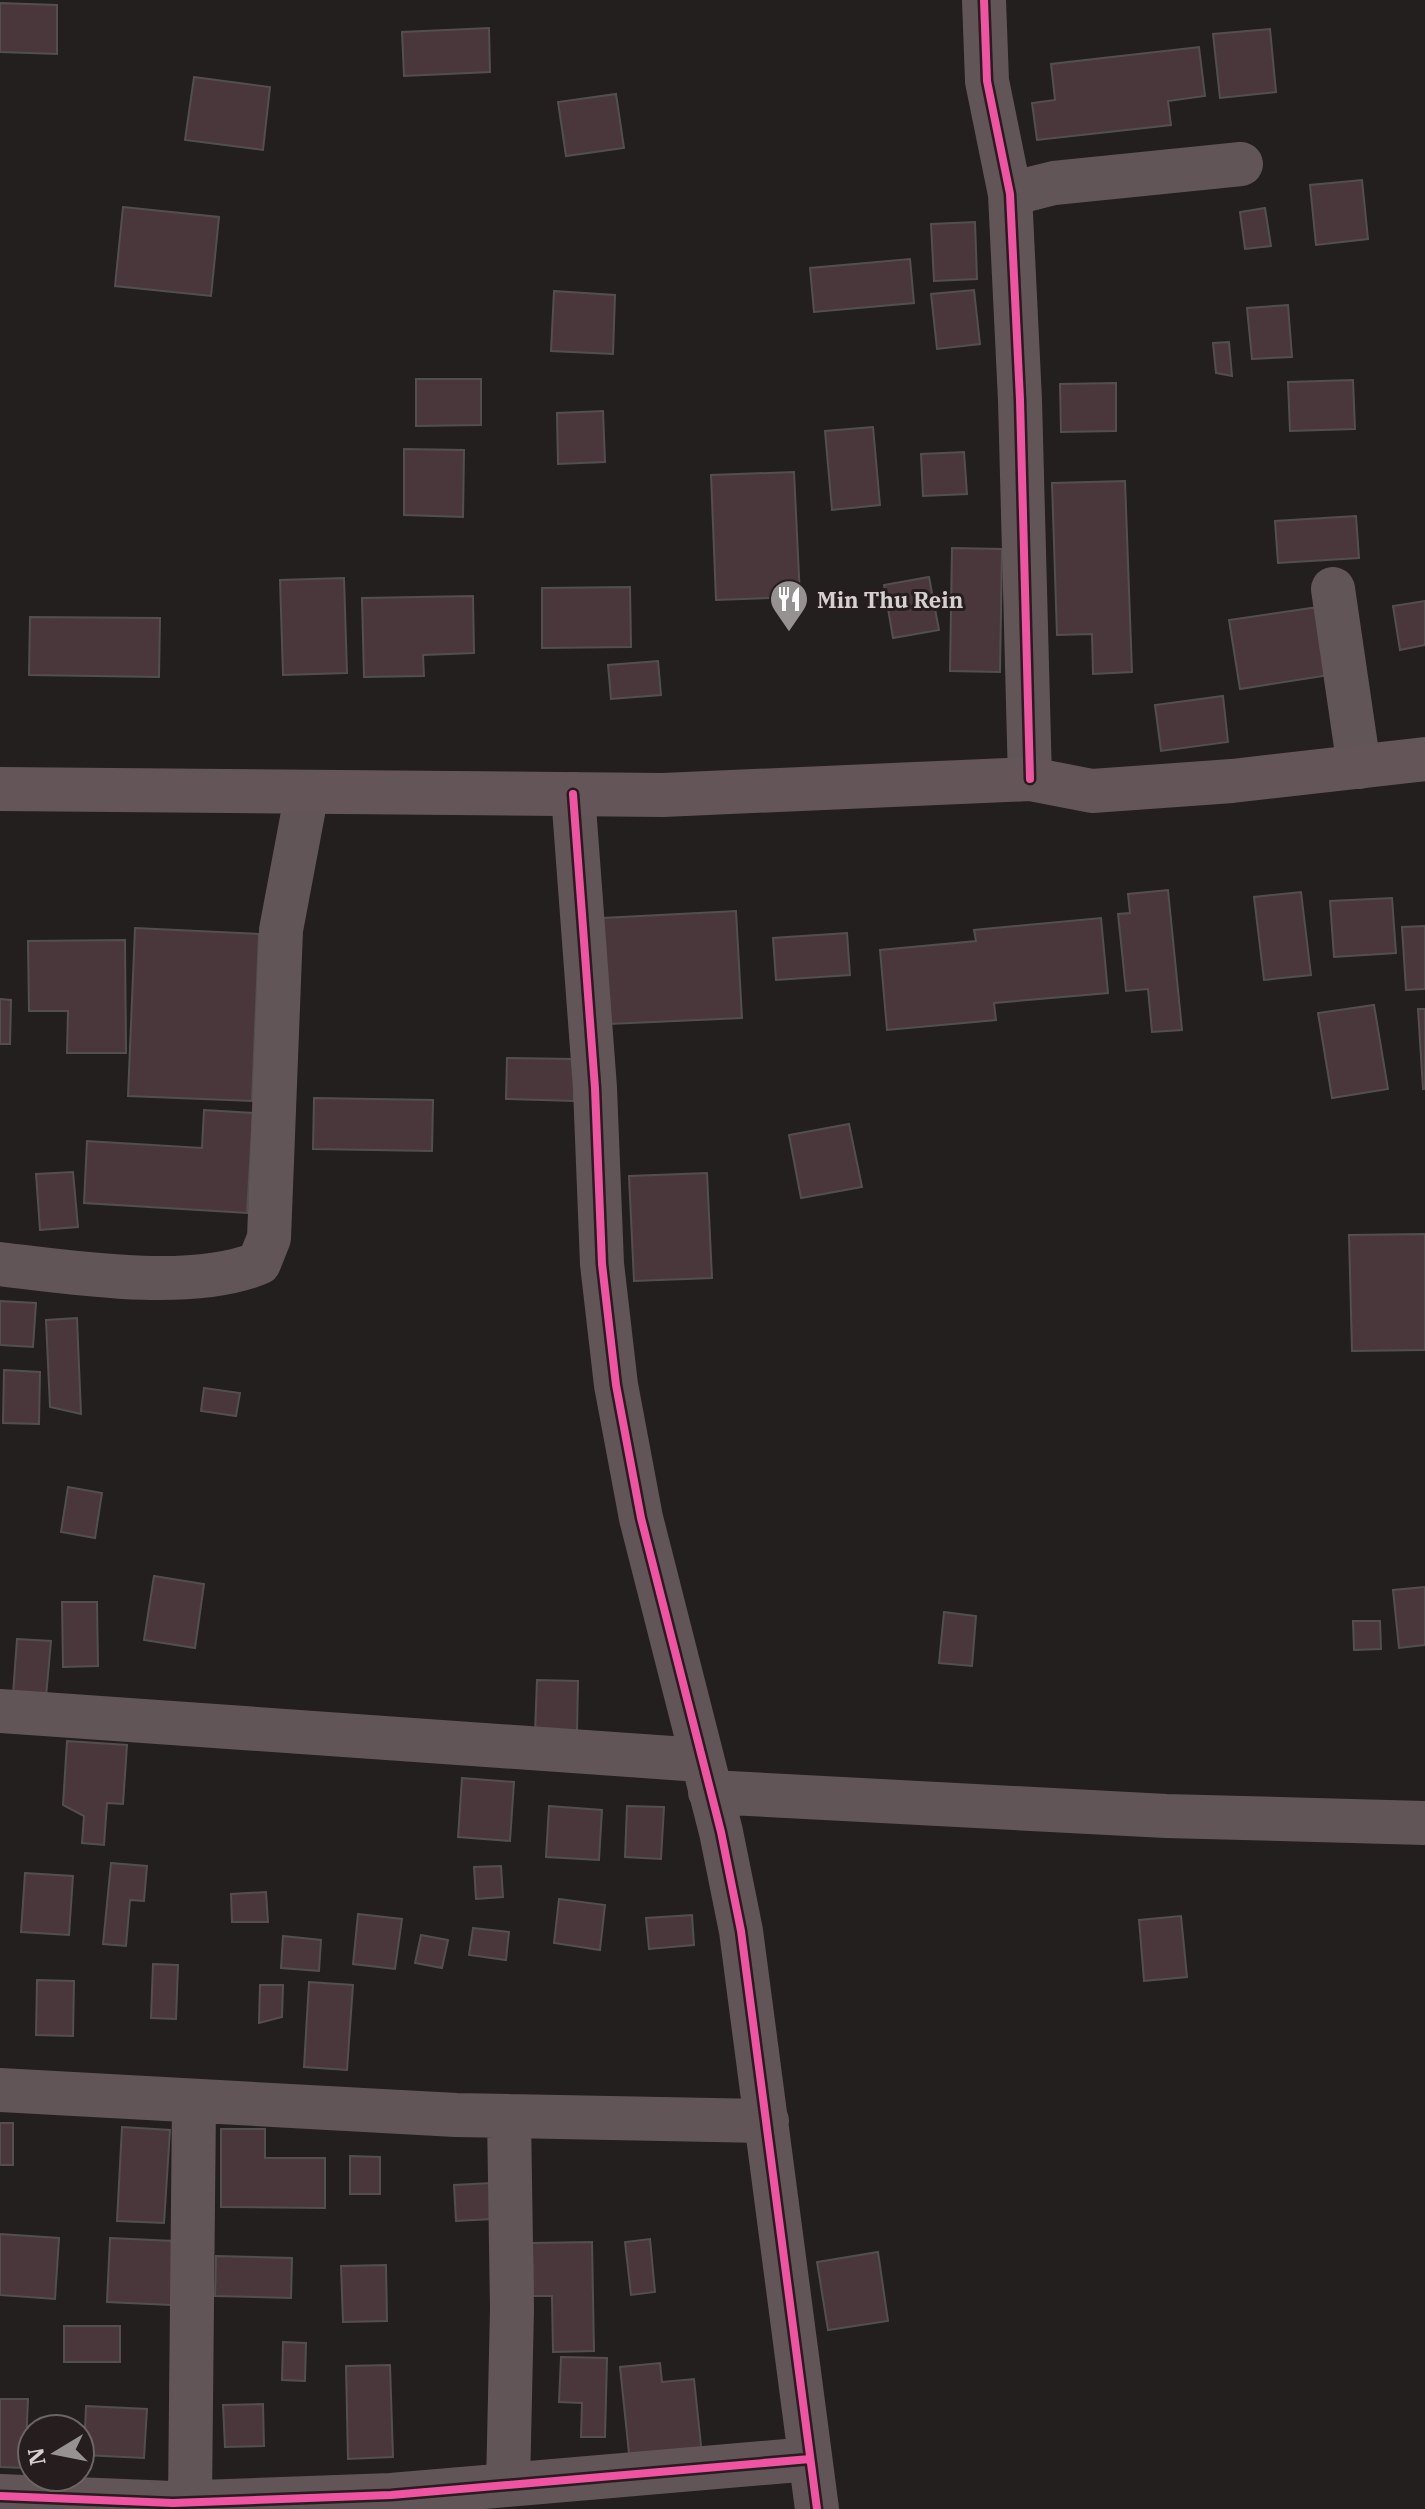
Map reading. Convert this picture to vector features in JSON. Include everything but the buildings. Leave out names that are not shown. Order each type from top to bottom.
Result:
[{"type":"main road","points":[[0,789],[663,795],[1030,779],[1092,791],[1232,781],[1425,759]]},
{"type":"street","points":[[984,0],[987,81],[1010,194],[1020,400],[1030,779]]},
{"type":"street","points":[[1010,194],[1054,183],[1241,164]]},
{"type":"street","points":[[1333,589],[1359,767]]},
{"type":"street","points":[[0,1264],[181,1278],[234,1273],[259,1263],[269,1238],[281,930],[307,792]]},
{"type":"street","points":[[573,794],[594,1074],[602,1264],[616,1385],[641,1518],[741,1931],[817,2509]]},
{"type":"street","points":[[0,1711],[1166,1816],[1425,1823]]},
{"type":"street","points":[[0,2090],[194,2103],[509,2116],[767,2121]]},
{"type":"street","points":[[179,2505],[194,2103]]},
{"type":"street","points":[[508,2485],[512,2309],[509,2116]]},
{"type":"street","points":[[0,2496],[179,2505],[391,2495],[810,2459]]},
{"type":"cycle path","points":[[984,0],[987,81],[1010,194],[1020,400],[1030,779]]},
{"type":"cycle path","points":[[573,794],[595,1088],[602,1264],[616,1385],[641,1518],[721,1832],[741,1931],[817,2509]]},
{"type":"cycle path","points":[[0,2496],[173,2503],[391,2495],[810,2459]]},
{"type":"place","name":"Min Thu Rein","points":[[789,633]]}]
